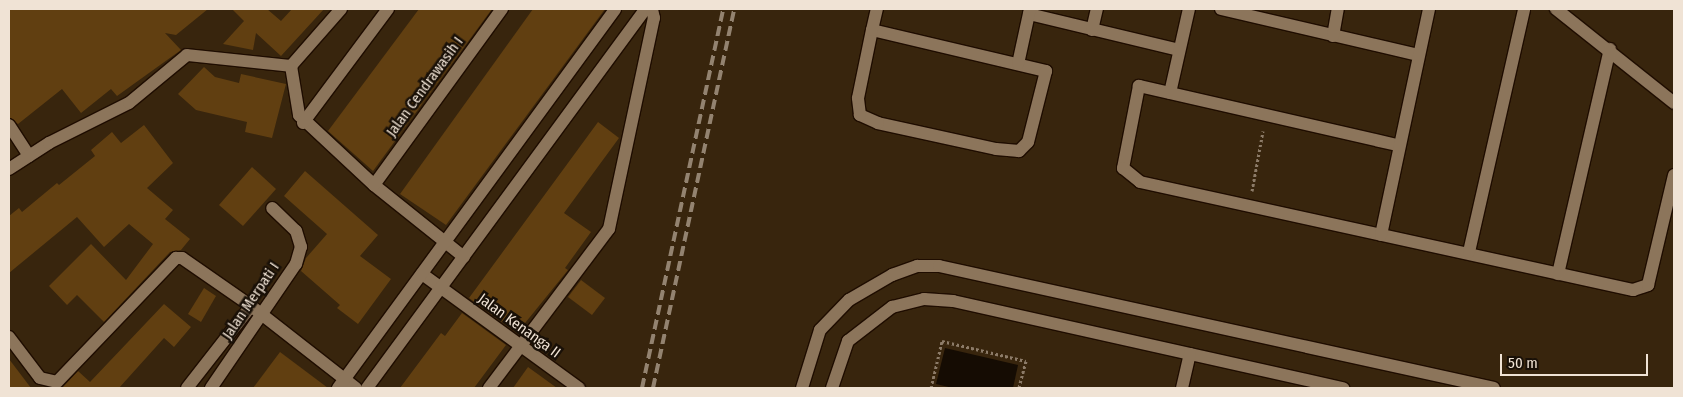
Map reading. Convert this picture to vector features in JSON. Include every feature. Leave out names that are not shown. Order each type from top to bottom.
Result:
[{"type":"street","points":[[339,9],[290,66],[296,108],[303,123],[374,185],[464,258]]},
{"type":"street","points":[[303,123],[388,9]]},
{"type":"street","name":"Jalan Cendrawasih I","points":[[374,185],[502,9]]},
{"type":"street","points":[[341,384],[615,9]]},
{"type":"street","points":[[367,388],[645,9]]},
{"type":"street","points":[[489,388],[609,229],[654,18],[652,9]]},
{"type":"street","points":[[872,30],[1046,71],[1033,131],[1019,151],[996,149],[878,123],[860,115],[857,108],[872,30],[877,9]]},
{"type":"street","points":[[1092,30],[1097,9]]},
{"type":"street","points":[[1170,93],[1190,9]]},
{"type":"street","points":[[1221,9],[1242,11],[1333,36],[1418,55]]},
{"type":"street","points":[[1333,36],[1338,9]]},
{"type":"street","points":[[1381,235],[1397,145],[1429,9]]},
{"type":"street","points":[[1469,252],[1524,9]]},
{"type":"street","points":[[1556,9],[1610,49],[1674,103]]},
{"type":"street","points":[[1018,64],[1029,12],[1092,30],[1179,50]]},
{"type":"street","points":[[1558,274],[1610,49]]},
{"type":"street","points":[[9,169],[29,156],[129,103],[188,55],[290,66]]},
{"type":"street","points":[[1397,145],[1139,86],[1123,168],[1140,182],[1381,235],[1469,252],[1633,290],[1648,285],[1674,176]]},
{"type":"street","points":[[9,126],[29,156]]},
{"type":"street","name":"Jalan Merpati I","points":[[211,388],[288,278],[302,247],[296,231],[272,208]]},
{"type":"street","points":[[9,337],[40,378],[58,382],[176,258],[187,260],[251,306],[341,384],[356,388]]},
{"type":"street","points":[[802,388],[820,330],[849,300],[892,275],[917,266],[939,266],[1494,388]]},
{"type":"street","name":"Jalan Kenanga II","points":[[422,274],[579,388]]},
{"type":"street","points":[[832,388],[848,341],[892,308],[924,299],[953,301],[1343,388]]},
{"type":"street","points":[[188,388],[251,306]]},
{"type":"street","points":[[1182,388],[1190,354]]},
{"type":"path","points":[[1249,206],[1266,116]]},
{"type":"path","points":[[931,388],[942,341],[1026,361],[1019,388]]},
{"type":"shaded area","points":[[945,348],[1018,365],[1013,388],[953,388],[936,384]]},
{"type":"building","points":[[9,9],[208,9],[176,35],[165,33],[181,50],[117,96],[111,89],[81,113],[62,89],[18,124],[9,117]]},
{"type":"building","points":[[232,9],[267,9],[281,21],[292,9],[324,9],[281,56],[256,33],[253,50],[223,44],[244,21]]},
{"type":"building","points":[[419,9],[492,9],[373,171],[328,131]]},
{"type":"building","points":[[533,9],[605,9],[446,225],[400,194]]},
{"type":"building","points":[[204,67],[215,77],[239,83],[241,74],[286,84],[272,138],[245,132],[247,122],[196,110],[178,94]]},
{"type":"building","points":[[598,122],[619,138],[564,213],[591,232],[565,268],[568,270],[517,333],[469,298]]},
{"type":"building","points":[[144,125],[173,163],[147,188],[173,210],[165,219],[190,239],[181,250],[170,252],[104,322],[77,295],[67,305],[49,286],[91,244],[126,280],[153,244],[129,224],[104,247],[77,217],[9,273],[9,216],[19,208],[22,212],[57,183],[59,185],[95,156],[91,150],[112,132],[121,143]]},
{"type":"building","points":[[252,167],[276,189],[243,226],[219,205]]},
{"type":"building","points":[[305,171],[378,235],[360,256],[391,279],[358,324],[337,308],[340,305],[301,271],[306,258],[327,234],[284,196]]},
{"type":"building","points":[[581,280],[605,298],[592,315],[568,297]]},
{"type":"building","points":[[204,288],[216,296],[201,322],[188,314]]},
{"type":"building","points":[[164,304],[191,327],[174,347],[164,338],[119,388],[62,388],[78,371],[90,382]]},
{"type":"building","points":[[462,313],[506,345],[474,388],[400,388],[441,333],[445,336]]},
{"type":"building","points":[[280,352],[328,388],[253,388]]},
{"type":"building","points":[[9,359],[31,388],[9,388]]},
{"type":"building","points":[[528,367],[557,388],[513,388]]},
{"type":"railway","points":[[642,388],[723,9]]},
{"type":"railway","points":[[653,388],[734,9]]}]
